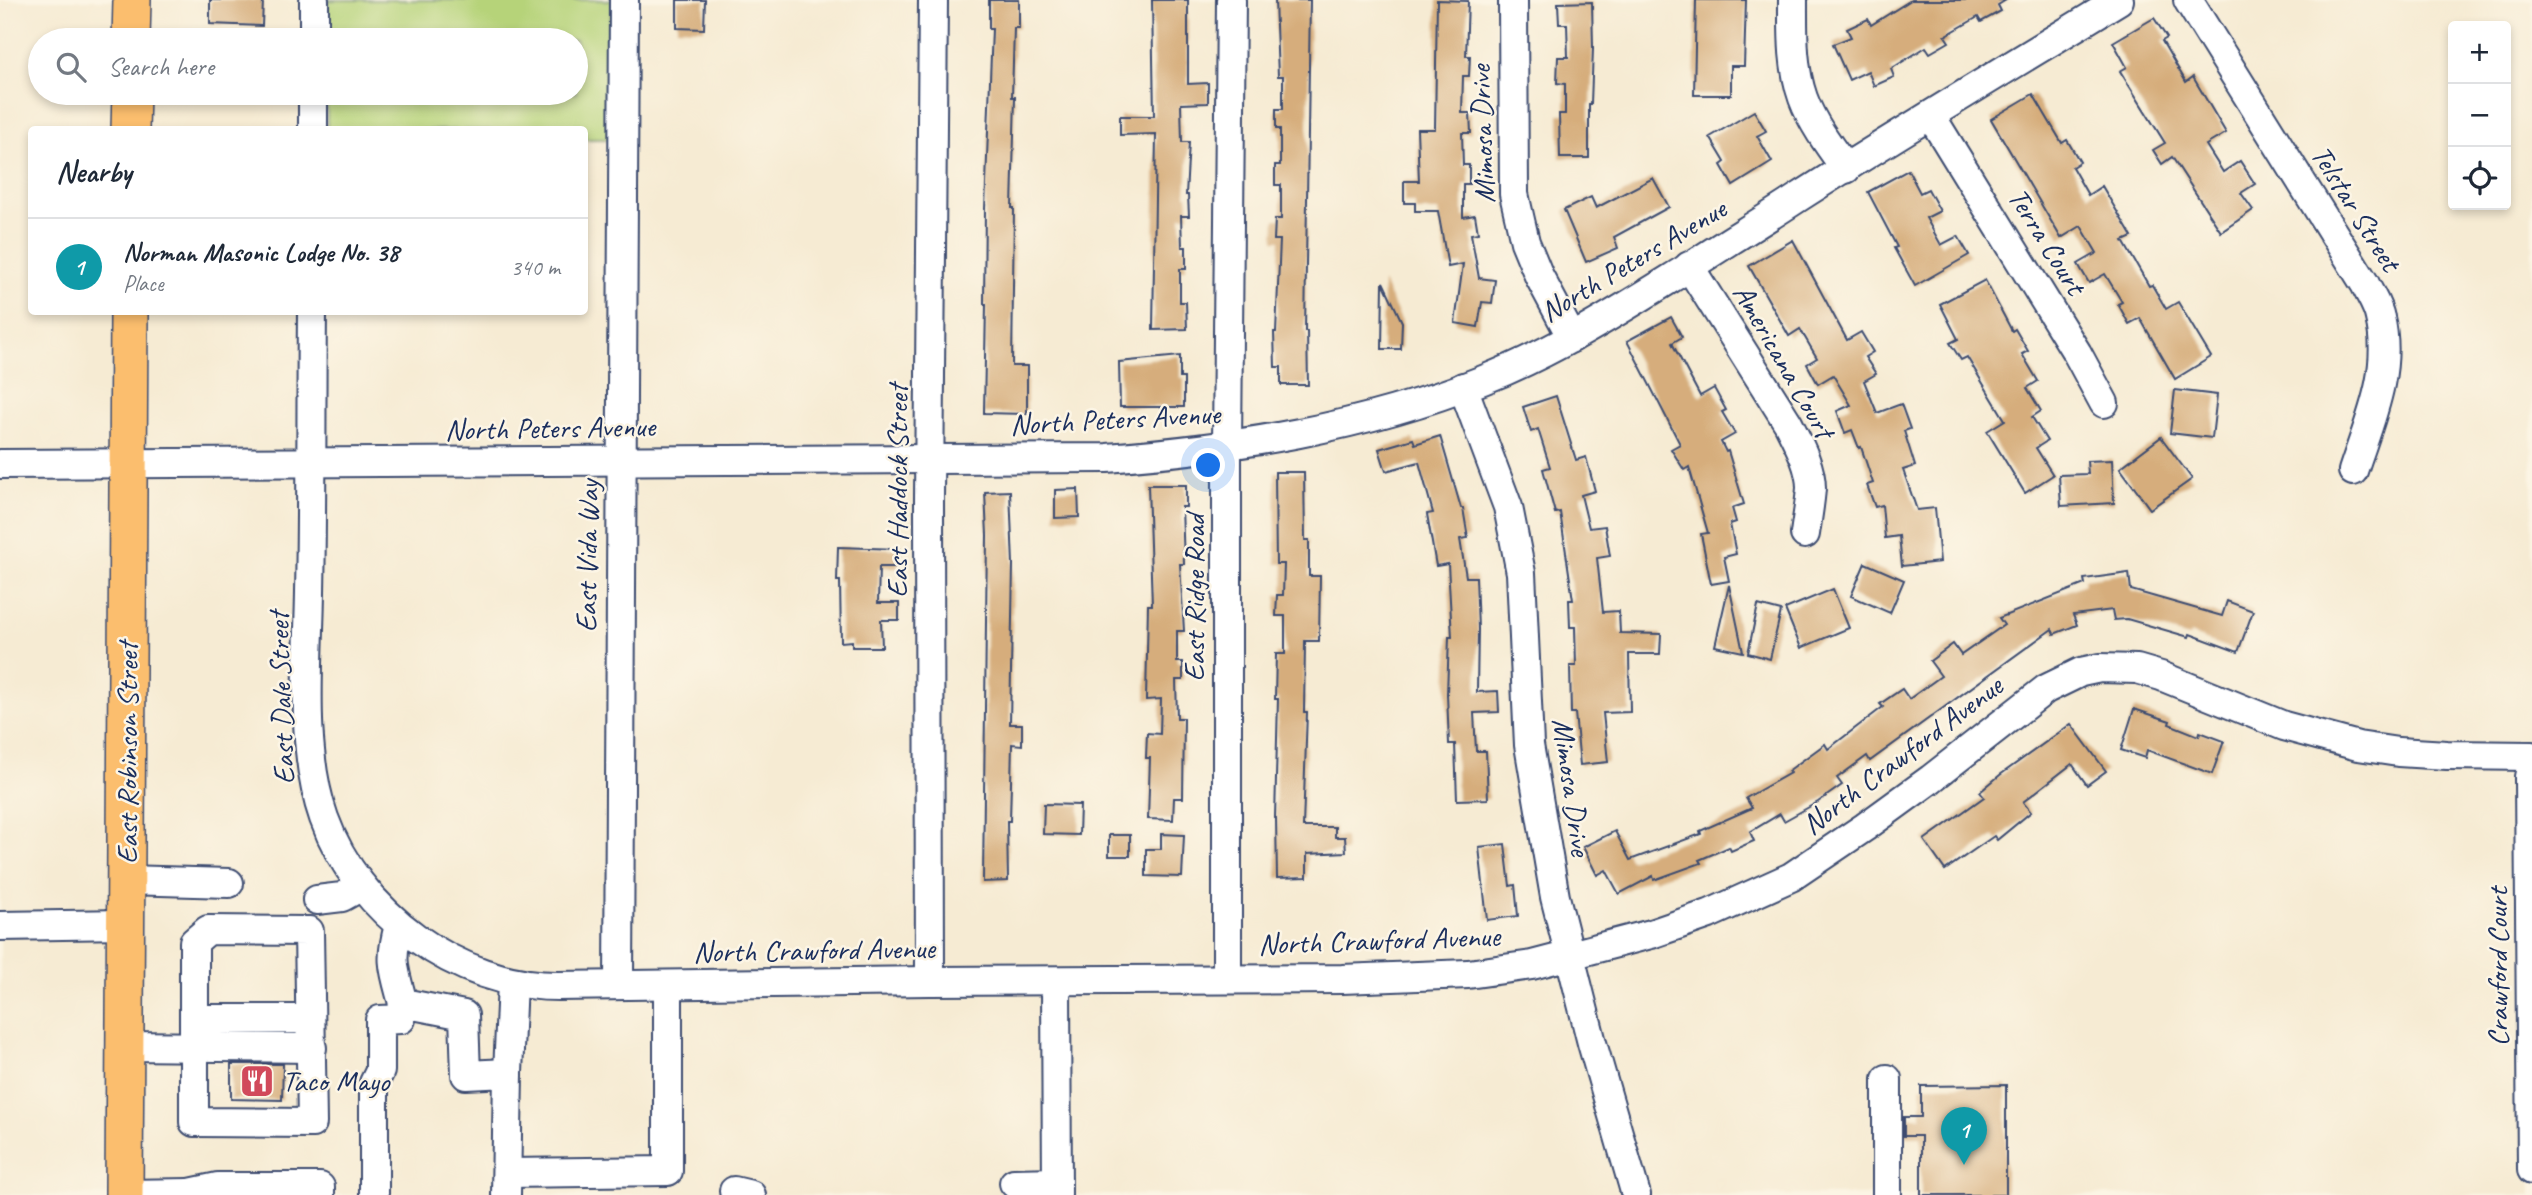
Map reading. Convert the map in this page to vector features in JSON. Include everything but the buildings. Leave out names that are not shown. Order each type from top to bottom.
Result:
[{"type":"main road","points":[[131,28],[132,0]]},
{"type":"main road","points":[[130,126],[131,105]]},
{"type":"main road","name":"East Robinson Street","points":[[124,1194],[129,315]]},
{"type":"street","points":[[314,0],[314,28]]},
{"type":"street","name":"East Vida Way","points":[[619,985],[624,0]]},
{"type":"street","name":"Mimosa Drive","points":[[1513,0],[1514,194],[1525,242],[1539,276],[1573,338]]},
{"type":"street","points":[[1793,0],[1793,42],[1804,102],[1846,169]]},
{"type":"street","name":"North Peters Avenue","points":[[0,464],[1107,458],[1258,442],[1369,417],[1463,387],[1546,352],[1603,321],[2119,0]]},
{"type":"street","name":"Telstar Street","points":[[2188,0],[2365,284],[2380,315],[2384,338],[2382,373],[2353,471]]},
{"type":"street","name":"East Haddock Street","points":[[930,981],[933,1]]},
{"type":"street","name":"East Ridge Road","points":[[1227,979],[1227,446],[1231,3]]},
{"type":"street","points":[[313,105],[313,126]]},
{"type":"street","name":"Terra Court","points":[[1931,116],[2077,353],[2104,403]]},
{"type":"street","name":"Americana Court","points":[[1689,266],[1788,423],[1801,450],[1811,487],[1805,534]]},
{"type":"street","name":"East Dale Street","points":[[312,315],[309,692],[312,763],[323,817],[348,868],[399,926],[450,959],[512,982]]},
{"type":"street","name":"Mimosa Drive","points":[[1463,387],[1508,507],[1522,593],[1532,772],[1555,898],[1592,1043],[1636,1195]]},
{"type":"street","name":"North Crawford Avenue","points":[[512,982],[534,986],[1342,979],[1468,974],[1532,965],[1651,934],[1709,914],[1791,877],[1835,849],[1931,779],[2046,689],[2066,678],[2091,670],[2118,667],[2161,676],[2284,726],[2358,746],[2447,755],[2532,756]]},
{"type":"street","name":"Crawford Court","points":[[2532,764],[2529,778],[2532,1170]]},
{"type":"street","points":[[126,880],[229,883]]},
{"type":"street","points":[[317,900],[342,897],[362,886]]},
{"type":"street","points":[[0,926],[126,925]]},
{"type":"street","points":[[374,1195],[374,1083],[380,1071],[380,1020],[401,1019],[403,1003],[392,966],[392,949],[399,926]]},
{"type":"street","points":[[208,930],[309,931],[310,1019],[312,1123],[194,1122],[194,942],[208,930]]},
{"type":"street","points":[[1014,1183],[1057,1189],[1056,981]]},
{"type":"street","points":[[512,982],[507,1184],[668,1171],[668,985]]},
{"type":"street","points":[[403,1003],[464,1015],[466,1075],[508,1073]]},
{"type":"street","points":[[194,1019],[310,1019]]},
{"type":"street","points":[[126,1046],[312,1048]]},
{"type":"street","points":[[1887,1079],[1887,1195]]},
{"type":"street","points":[[124,1194],[190,1194],[218,1187],[320,1187],[320,1195]]},
{"type":"green space","points":[[328,0],[612,0],[612,139],[588,139],[588,126],[327,126],[327,105],[588,105],[588,28],[327,28]]},
{"type":"place","name":"Taco Mayo","points":[[257,1081]]},
{"type":"place","name":"Norman Masonic Lodge No. 38","points":[[1964,1165]]}]
